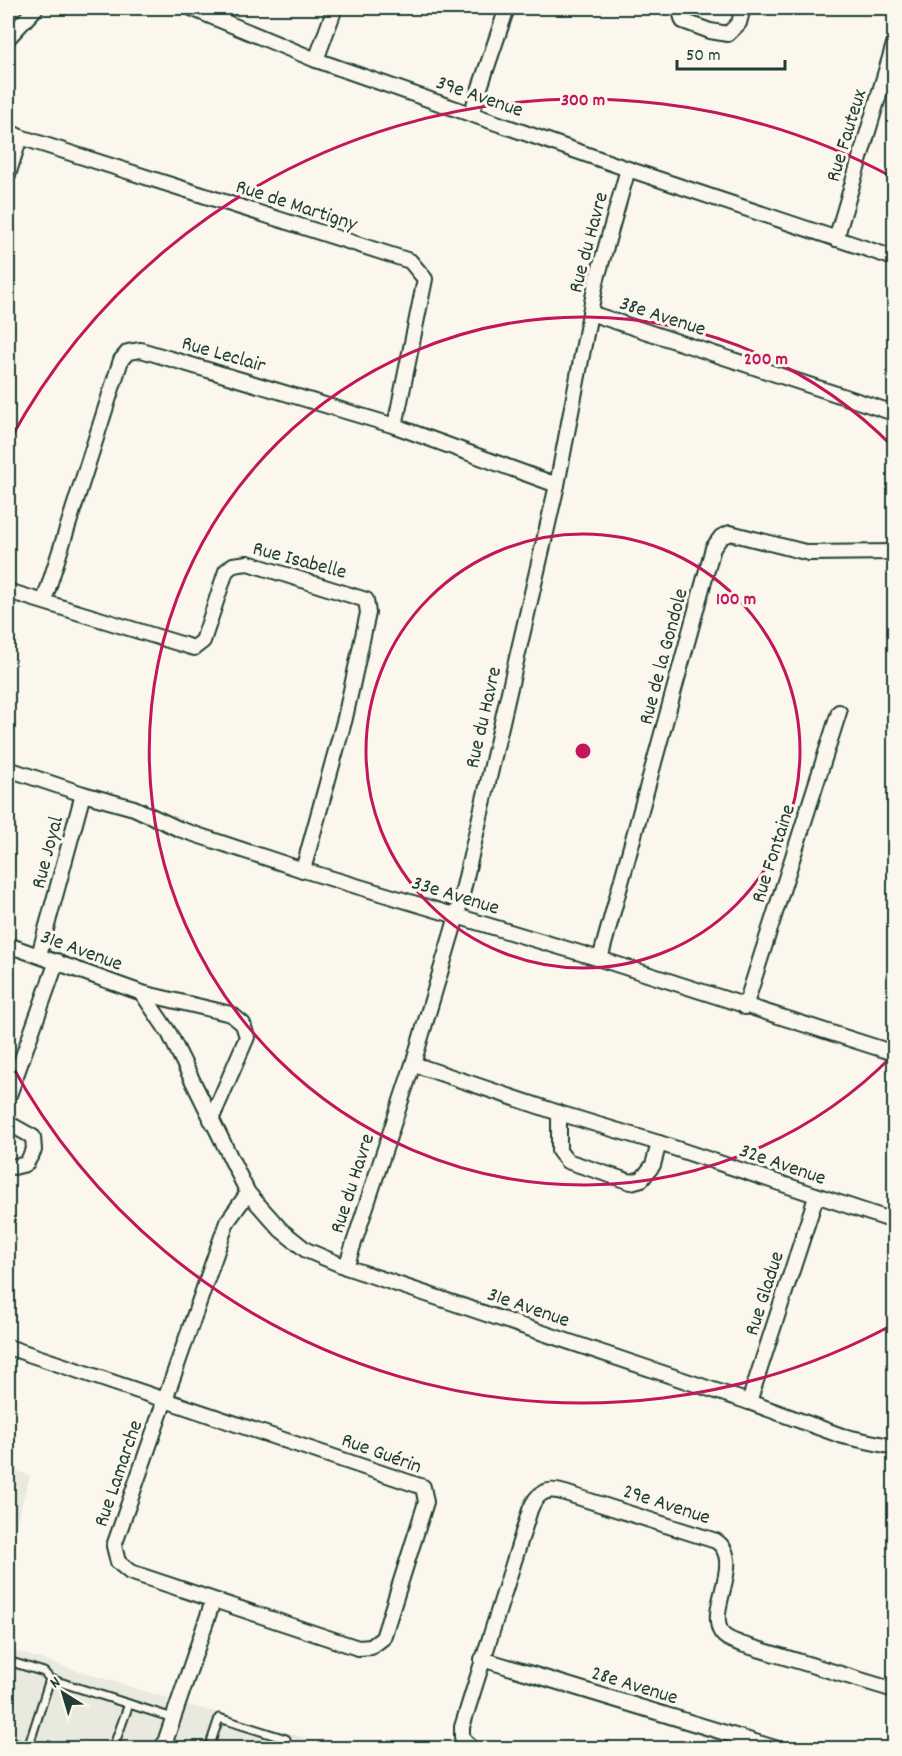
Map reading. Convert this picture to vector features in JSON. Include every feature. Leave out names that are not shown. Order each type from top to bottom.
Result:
[{"type":"street","points":[[8,38],[36,8]]},
{"type":"street","name":"39e Avenue","points":[[191,8],[316,60],[628,169],[894,258]]},
{"type":"street","points":[[316,60],[335,8]]},
{"type":"street","points":[[471,114],[507,8]]},
{"type":"street","points":[[679,8],[683,21],[710,31],[728,34],[739,23],[743,8]]},
{"type":"street","name":"Rue Fauteux","points":[[836,239],[894,44]]},
{"type":"street","points":[[8,175],[14,134]]},
{"type":"street","name":"Rue de Martigny","points":[[14,134],[410,261],[425,279],[395,426]]},
{"type":"street","name":"Rue du Havre","points":[[345,1267],[412,1064],[457,916],[557,485],[597,282],[628,169]]},
{"type":"street","name":"38e Avenue","points":[[590,313],[894,413]]},
{"type":"street","name":"Rue Leclair","points":[[44,601],[121,360],[128,352],[141,350],[395,426],[557,485]]},
{"type":"street","name":"Rue de la Gondole","points":[[600,959],[713,548],[717,542],[721,537],[730,533],[809,554],[894,552]]},
{"type":"street","name":"Rue Isabelle","points":[[8,591],[194,648],[203,641],[226,571],[233,565],[248,563],[366,600],[368,613],[345,718],[303,870]]},
{"type":"street","name":"Rue Fontaine","points":[[745,1007],[839,712]]},
{"type":"street","name":"33e Avenue","points":[[8,769],[134,808],[178,829],[303,870],[600,959],[894,1053]]},
{"type":"street","name":"Rue Joyal","points":[[39,955],[83,794]]},
{"type":"street","name":"31e Avenue","points":[[8,945],[142,993],[231,1014],[243,1024],[247,1037],[211,1120]]},
{"type":"street","points":[[8,1098],[57,961]]},
{"type":"street","name":"31e Avenue","points":[[142,993],[169,1032],[248,1192],[281,1230],[306,1250],[345,1267],[749,1402],[842,1436],[894,1447]]},
{"type":"street","name":"32e Avenue","points":[[412,1064],[894,1221]]},
{"type":"street","points":[[559,1113],[559,1151],[567,1161],[631,1182],[642,1179],[653,1165],[658,1143]]},
{"type":"street","points":[[8,1123],[33,1137],[34,1150],[26,1164],[14,1167],[8,1165]]},
{"type":"street","name":"Rue Lamarche","points":[[213,1600],[130,1572],[118,1562],[114,1546],[226,1222],[248,1192]]},
{"type":"street","name":"Rue Gladue","points":[[749,1402],[816,1197]]},
{"type":"street","name":"Rue Guérin","points":[[8,1347],[423,1487],[426,1502],[383,1638],[371,1647],[358,1648],[213,1600]]},
{"type":"street","name":"29e Avenue","points":[[483,1659],[532,1504],[543,1492],[554,1490],[721,1544],[728,1558],[719,1626],[722,1633],[729,1639],[894,1690]]},
{"type":"street","points":[[163,1749],[213,1600]]},
{"type":"street","points":[[471,1749],[462,1737],[462,1727],[483,1659]]},
{"type":"street","name":"28e Avenue","points":[[483,1659],[775,1749]]},
{"type":"lane","points":[[8,1465],[11,1466],[8,1478]]},
{"type":"lane","points":[[8,1661],[44,1672],[51,1679],[173,1718]]},
{"type":"lane","points":[[8,1741],[27,1749],[51,1679]]},
{"type":"lane","points":[[113,1749],[129,1704]]},
{"type":"lane","points":[[209,1749],[219,1718],[286,1739],[283,1749]]},
{"type":"shaded area","points":[[8,1467],[30,1476],[8,1549]]},
{"type":"shaded area","points":[[8,1649],[192,1706],[342,1748],[8,1748]]},
{"type":"shaded area","points":[[446,1740],[453,1748],[342,1748]]}]
